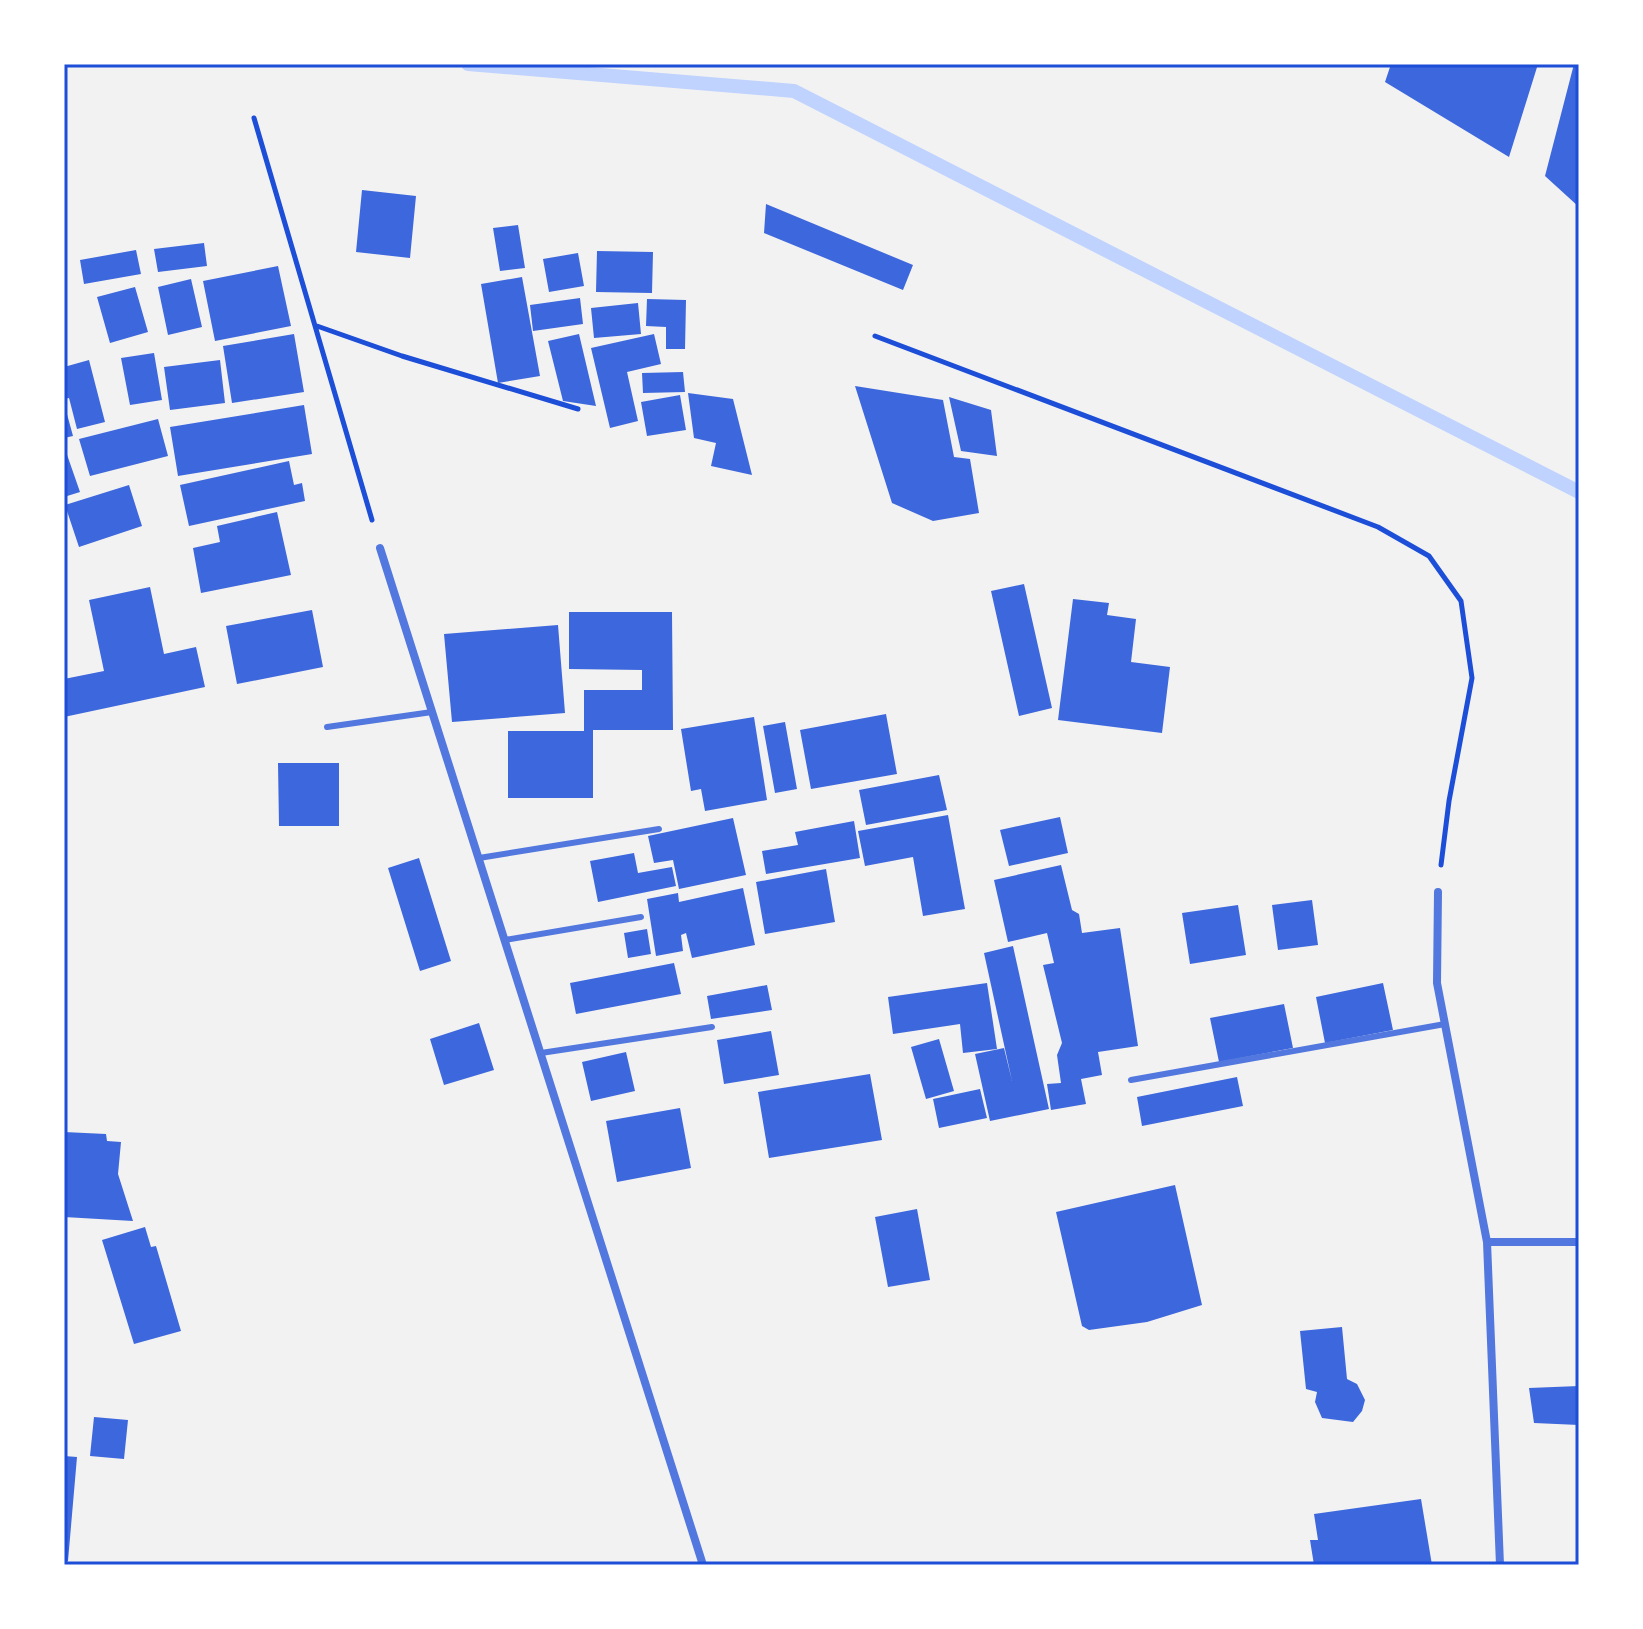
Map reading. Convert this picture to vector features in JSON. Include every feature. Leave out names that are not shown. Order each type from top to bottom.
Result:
[{"type":"street","points":[[380,548],[703,1565]]},
{"type":"street","points":[[1438,892],[1437,983],[1487,1242],[1500,1565]]},
{"type":"street","points":[[1487,1242],[1579,1242]]},
{"type":"lane","points":[[327,727],[432,712]]},
{"type":"lane","points":[[479,858],[659,829]]},
{"type":"lane","points":[[505,940],[641,917]]},
{"type":"lane","points":[[1131,1080],[1445,1024]]},
{"type":"lane","points":[[541,1053],[712,1027]]},
{"type":"path","points":[[254,118],[380,548]]},
{"type":"path","points":[[316,325],[402,356],[578,409]]},
{"type":"path","points":[[875,336],[1378,527],[1429,556],[1461,601],[1472,678],[1449,801],[1438,892]]},
{"type":"building","points":[[1391,64],[1538,64],[1509,157],[1385,82]]},
{"type":"building","points":[[1574,64],[1579,64],[1579,207],[1545,176]]},
{"type":"building","points":[[362,190],[416,196],[410,258],[356,252]]},
{"type":"building","points":[[766,204],[913,265],[903,290],[764,233]]},
{"type":"building","points":[[518,225],[525,268],[500,271],[493,228]]},
{"type":"building","points":[[204,243],[207,266],[158,272],[154,249]]},
{"type":"building","points":[[136,250],[141,274],[84,284],[80,260]]},
{"type":"building","points":[[597,251],[653,252],[652,293],[596,292]]},
{"type":"building","points":[[578,253],[584,286],[549,292],[543,259]]},
{"type":"building","points":[[278,266],[291,326],[215,341],[203,281]]},
{"type":"building","points":[[522,277],[540,376],[498,383],[481,284]]},
{"type":"building","points":[[191,279],[202,327],[168,335],[158,287]]},
{"type":"building","points":[[135,287],[148,332],[110,343],[97,297]]},
{"type":"building","points":[[580,298],[583,324],[533,331],[530,305]]},
{"type":"building","points":[[647,299],[686,300],[685,349],[666,349],[666,327],[646,326]]},
{"type":"building","points":[[638,303],[641,334],[594,338],[591,308]]},
{"type":"building","points":[[294,334],[304,392],[232,403],[223,346]]},
{"type":"building","points":[[579,334],[596,406],[563,401],[548,341]]},
{"type":"building","points":[[654,334],[661,364],[627,372],[638,421],[610,428],[591,348]]},
{"type":"building","points":[[154,353],[162,400],[130,405],[121,358]]},
{"type":"building","points":[[89,360],[105,422],[77,429],[69,398],[64,399],[64,367]]},
{"type":"building","points":[[220,360],[225,403],[170,410],[164,367]]},
{"type":"building","points":[[683,372],[685,392],[643,393],[642,373]]},
{"type":"building","points":[[855,386],[943,400],[954,457],[970,459],[979,513],[933,521],[892,503]]},
{"type":"building","points":[[688,393],[733,399],[752,475],[711,466],[716,443],[694,438]]},
{"type":"building","points":[[680,395],[686,430],[647,436],[641,402]]},
{"type":"building","points":[[949,397],[991,410],[997,456],[961,451]]},
{"type":"building","points":[[64,403],[73,436],[64,438]]},
{"type":"building","points":[[304,405],[312,454],[178,476],[170,427]]},
{"type":"building","points":[[158,419],[168,456],[90,476],[79,439]]},
{"type":"building","points":[[64,446],[80,492],[64,497]]},
{"type":"building","points":[[289,461],[294,485],[302,483],[305,501],[189,526],[180,485]]},
{"type":"building","points":[[129,485],[142,526],[79,547],[65,505]]},
{"type":"building","points":[[277,512],[291,575],[201,593],[193,548],[220,542],[217,526]]},
{"type":"building","points":[[1024,584],[1052,708],[1019,716],[991,591]]},
{"type":"building","points":[[150,587],[164,654],[196,647],[205,687],[64,717],[64,679],[104,671],[89,600]]},
{"type":"building","points":[[1073,599],[1109,603],[1107,615],[1136,619],[1131,662],[1170,667],[1162,733],[1058,720]]},
{"type":"building","points":[[312,610],[323,667],[237,684],[226,626]]},
{"type":"building","points":[[569,612],[672,612],[673,730],[593,730],[593,798],[508,798],[508,731],[584,731],[584,690],[642,690],[642,670],[569,669]]},
{"type":"building","points":[[558,625],[565,713],[452,722],[444,634]]},
{"type":"building","points":[[886,714],[897,774],[811,789],[800,730]]},
{"type":"building","points":[[754,717],[767,800],[705,811],[701,789],[691,791],[681,729]]},
{"type":"building","points":[[785,722],[797,789],[775,793],[763,726]]},
{"type":"building","points":[[278,763],[339,763],[339,826],[279,826]]},
{"type":"building","points":[[939,775],[947,810],[866,825],[859,790]]},
{"type":"building","points":[[948,815],[965,909],[923,916],[913,857],[865,866],[858,831]]},
{"type":"building","points":[[1060,817],[1068,853],[1009,866],[1000,830]]},
{"type":"building","points":[[733,818],[746,875],[679,889],[673,860],[654,863],[648,836]]},
{"type":"building","points":[[854,821],[860,858],[766,874],[762,851],[798,845],[795,832]]},
{"type":"building","points":[[634,853],[638,873],[672,867],[676,886],[598,902],[590,861]]},
{"type":"building","points":[[419,858],[451,961],[420,971],[388,868]]},
{"type":"building","points":[[1061,865],[1072,910],[1079,914],[1082,933],[1120,928],[1138,1046],[1098,1052],[1102,1075],[1081,1079],[1086,1104],[1051,1110],[1047,1084],[1061,1083],[1057,1055],[1062,1043],[1043,965],[1054,963],[1047,933],[1008,942],[994,880]]},
{"type":"building","points":[[826,869],[835,922],[765,934],[756,882]]},
{"type":"building","points":[[743,888],[755,945],[692,958],[686,933],[681,935],[683,951],[656,956],[647,899],[678,893],[679,902]]},
{"type":"building","points":[[1312,900],[1318,945],[1278,950],[1272,905]]},
{"type":"building","points":[[1238,905],[1246,955],[1190,964],[1182,913]]},
{"type":"building","points":[[647,929],[651,954],[628,958],[624,933]]},
{"type":"building","points":[[1013,946],[1049,1109],[990,1121],[975,1054],[1004,1048],[1012,1081],[984,953]]},
{"type":"building","points":[[674,963],[681,994],[576,1014],[570,983]]},
{"type":"building","points":[[987,983],[997,1049],[963,1053],[960,1024],[893,1034],[888,997]]},
{"type":"building","points":[[1383,983],[1393,1030],[1325,1043],[1316,997]]},
{"type":"building","points":[[767,985],[772,1010],[711,1019],[707,996]]},
{"type":"building","points":[[1284,1004],[1293,1048],[1219,1062],[1210,1018]]},
{"type":"building","points":[[479,1023],[494,1070],[444,1085],[430,1039]]},
{"type":"building","points":[[771,1031],[779,1075],[724,1084],[717,1040]]},
{"type":"building","points":[[939,1039],[954,1091],[926,1099],[911,1047]]},
{"type":"building","points":[[626,1052],[635,1091],[591,1101],[582,1062]]},
{"type":"building","points":[[870,1074],[882,1140],[769,1158],[758,1092]]},
{"type":"building","points":[[1237,1077],[1243,1106],[1142,1126],[1137,1097]]},
{"type":"building","points":[[980,1089],[987,1118],[939,1128],[933,1099]]},
{"type":"building","points":[[680,1108],[691,1168],[617,1182],[606,1121]]},
{"type":"building","points":[[64,1132],[106,1134],[107,1141],[121,1142],[118,1174],[133,1221],[64,1217]]},
{"type":"building","points":[[1175,1185],[1202,1305],[1147,1322],[1089,1330],[1082,1326],[1056,1212]]},
{"type":"building","points":[[917,1209],[930,1280],[888,1287],[875,1217]]},
{"type":"building","points":[[145,1227],[151,1247],[156,1246],[181,1331],[134,1344],[102,1240]]},
{"type":"building","points":[[1342,1327],[1347,1379],[1357,1384],[1365,1400],[1362,1411],[1353,1422],[1322,1418],[1315,1402],[1317,1392],[1306,1389],[1300,1331]]},
{"type":"building","points":[[1579,1386],[1579,1425],[1534,1423],[1529,1388]]},
{"type":"building","points":[[94,1417],[128,1420],[124,1459],[90,1456]]},
{"type":"building","points":[[64,1456],[77,1457],[68,1561],[64,1561]]},
{"type":"building","points":[[1421,1499],[1432,1565],[1314,1565],[1310,1540],[1318,1540],[1314,1514]]},
{"type":"waterway","points":[[468,64],[794,91],[1579,492]]}]
